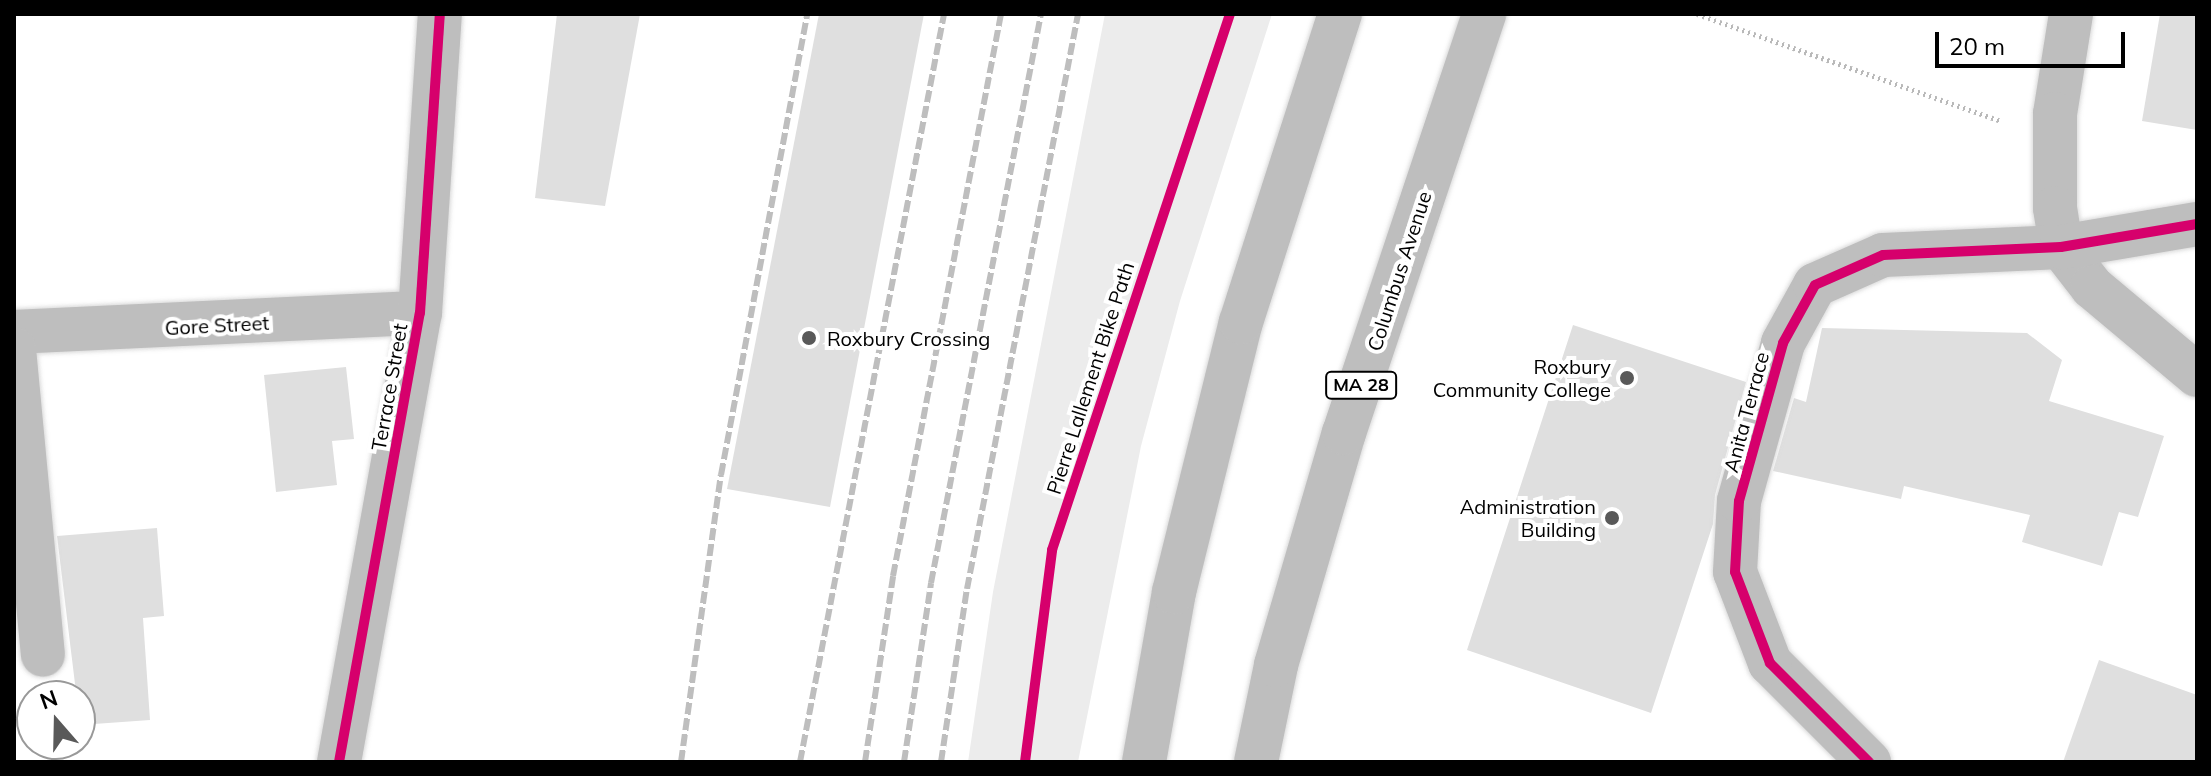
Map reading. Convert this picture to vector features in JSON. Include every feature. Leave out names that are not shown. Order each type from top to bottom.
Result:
[{"type":"street","name":"Terrace Street","points":[[339,762],[420,313],[440,14]]},
{"type":"street","points":[[1144,762],[1174,592],[1241,322],[1340,14]]},
{"type":"street","name":"Columbus Avenue","points":[[1256,762],[1276,665],[1340,447],[1484,14]]},
{"type":"street","points":[[2071,14],[2055,140],[2061,247],[2092,287],[2197,375]]},
{"type":"street","name":"Anita Terrace","points":[[1869,762],[1770,663],[1735,572],[1739,501],[1783,343],[1815,285],[1883,255],[2061,247],[2197,224]]},
{"type":"street","name":"Gore Street","points":[[14,332],[420,313]]},
{"type":"street","points":[[14,349],[43,655]]},
{"type":"path","points":[[1697,14],[2055,140]]},
{"type":"shaded area","points":[[1105,14],[1272,14],[1180,301],[1141,446],[1078,762],[968,762],[993,592]]},
{"type":"building","points":[[557,14],[640,14],[605,206],[535,198]]},
{"type":"building","name":"Roxbury Crossing","points":[[819,14],[924,14],[830,507],[727,489]]},
{"type":"building","points":[[2160,14],[2197,14],[2197,130],[2142,121]]},
{"type":"building","name":"Administration Building","points":[[1573,325],[1746,382],[1715,495],[1713,524],[1651,713],[1467,650]]},
{"type":"building","points":[[1822,328],[2027,333],[2062,360],[2049,401],[2164,436],[2138,517],[2119,512],[2102,566],[2022,542],[2030,515],[1904,486],[1901,499],[1773,471],[1794,398],[1806,402]]},
{"type":"building","points":[[346,367],[354,439],[332,441],[337,485],[276,492],[264,375]]},
{"type":"building","points":[[157,528],[164,616],[143,618],[150,720],[96,724],[96,680],[75,680],[57,536]]},
{"type":"building","points":[[2099,660],[2197,695],[2197,762],[2063,762]]},
{"type":"railway","points":[[681,762],[721,475],[807,14]]},
{"type":"railway","points":[[800,762],[944,14]]},
{"type":"railway","points":[[865,762],[893,576],[1001,14]]},
{"type":"railway","points":[[904,762],[931,583],[1041,14]]},
{"type":"railway","points":[[941,762],[967,589],[1078,14]]},
{"type":"cycle path","points":[[339,762],[420,313],[440,14]]},
{"type":"cycle path","name":"Pierre Lallement Bike Path","points":[[1025,762],[1052,550],[1230,14]]},
{"type":"cycle path","points":[[1869,762],[1770,663],[1735,572],[1739,501],[1783,343],[1815,285],[1883,255],[2061,247],[2197,224]]},
{"type":"place","name":"Roxbury Crossing","points":[[809,338]]},
{"type":"place","name":"Roxbury Community College","points":[[1627,378]]},
{"type":"place","name":"Administration Building","points":[[1612,518]]}]
